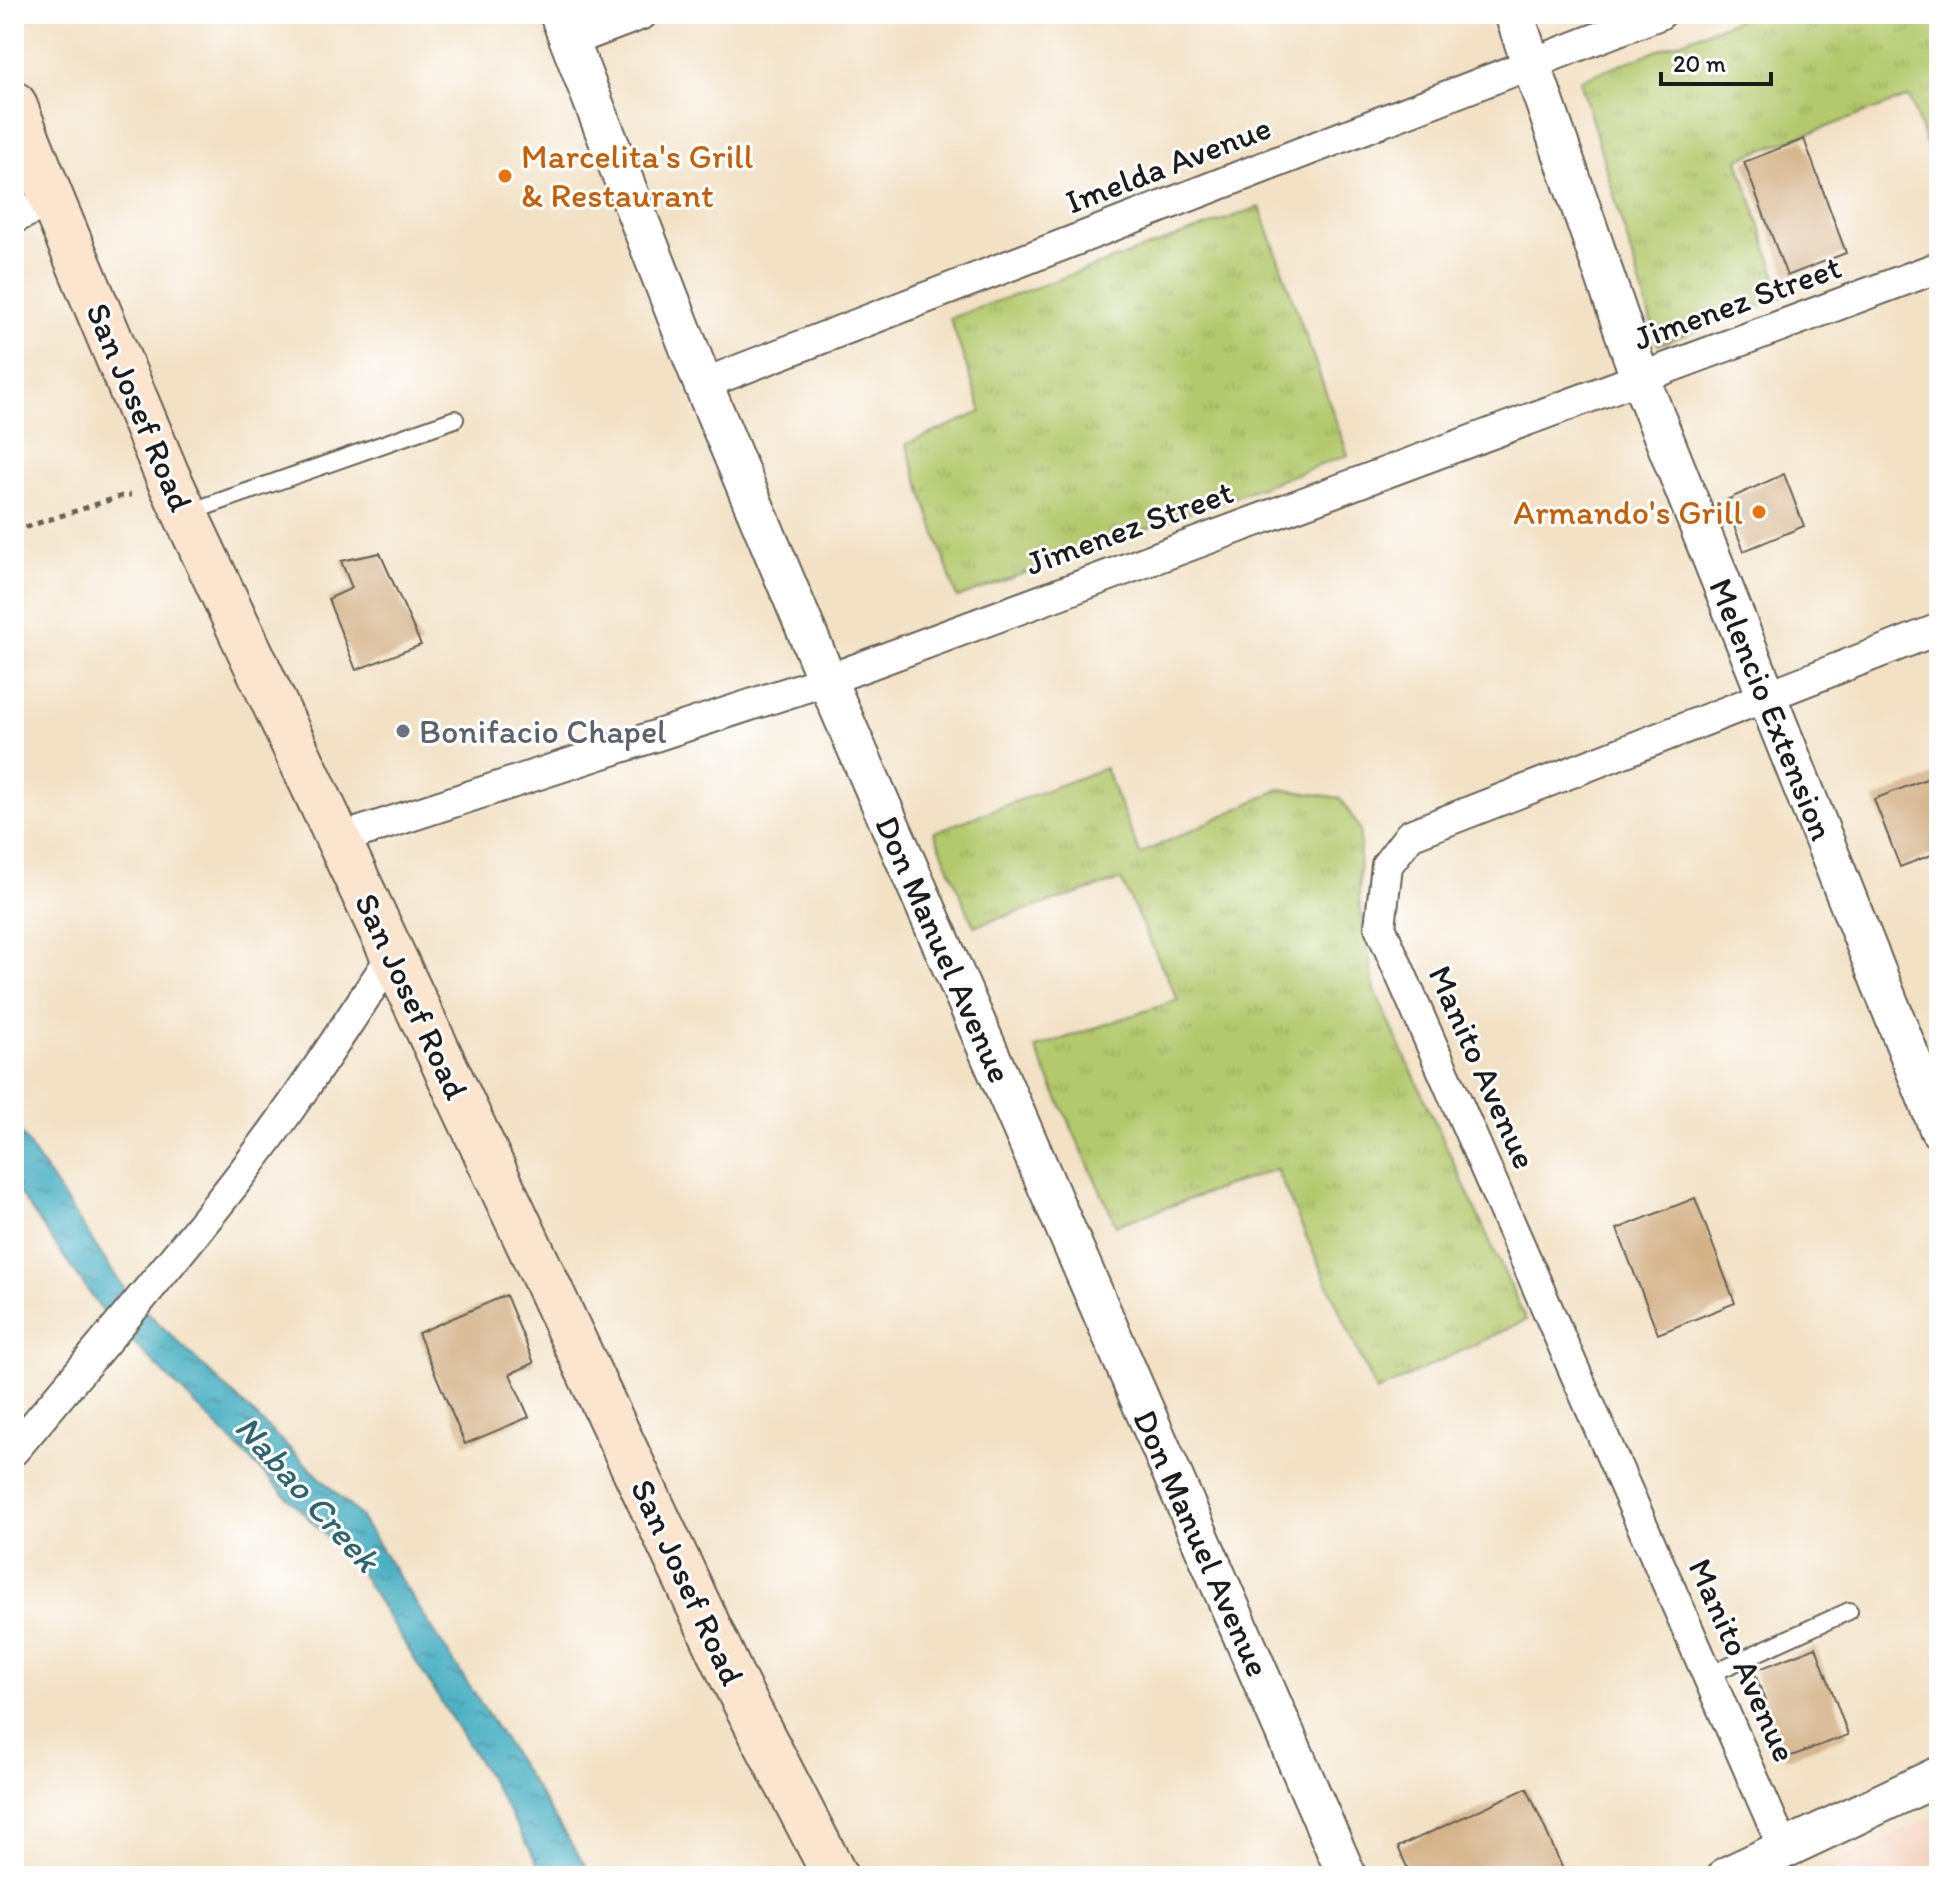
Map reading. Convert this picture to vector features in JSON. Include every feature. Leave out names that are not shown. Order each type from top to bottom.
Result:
[{"type":"main road","name":"San Josef Road","points":[[14,104],[33,209],[181,503],[734,1681],[835,1876]]},
{"type":"street","points":[[564,28],[642,14]]},
{"type":"street","name":"Melencio Extension","points":[[1514,14],[1640,378],[1939,1129]]},
{"type":"street","name":"Imelda Avenue","points":[[703,384],[1660,14]]},
{"type":"street","name":"Don Manuel Avenue","points":[[564,28],[703,384],[827,680],[1347,1876]]},
{"type":"street","name":"Jimenez Street","points":[[339,839],[827,680],[1939,267]]},
{"type":"street","name":"Manito Avenue","points":[[1784,1849],[1380,927],[1387,865],[1410,835],[1939,629]]},
{"type":"street","points":[[14,1450],[238,1179],[323,1061],[393,955]]},
{"type":"street","points":[[1727,1876],[1939,1776]]},
{"type":"lane","points":[[181,503],[455,419]]},
{"type":"lane","points":[[1708,1675],[1849,1611]]},
{"type":"path","points":[[14,531],[125,495],[181,503]]},
{"type":"shaded area","points":[[1939,1814],[1939,1876],[1807,1876]]},
{"type":"green space","points":[[1752,14],[1939,14],[1939,180],[1909,97],[1738,159],[1783,297],[1658,345],[1580,80]]},
{"type":"green space","points":[[1260,207],[1348,455],[957,598],[906,444],[982,412],[950,318]]},
{"type":"green space","points":[[1105,768],[1140,854],[1280,789],[1340,798],[1360,829],[1359,900],[1375,991],[1526,1320],[1376,1392],[1276,1169],[1116,1225],[1035,1048],[1178,1000],[1121,880],[974,926],[934,832]]},
{"type":"water","name":"Nabao Creek","points":[[14,1123],[127,1293],[359,1515],[592,1876],[545,1876],[495,1788],[356,1566],[103,1312],[14,1186]]},
{"type":"building","points":[[1804,139],[1846,253],[1787,276],[1744,162]]},
{"type":"building","points":[[1784,474],[1804,526],[1744,551],[1724,501]]},
{"type":"building","points":[[380,553],[421,645],[356,670],[328,599],[352,588],[341,561]]},
{"type":"building","points":[[1939,774],[1939,852],[1900,867],[1874,799]]},
{"type":"building","points":[[1695,1198],[1735,1303],[1658,1334],[1617,1229]]},
{"type":"building","points":[[506,1295],[534,1363],[510,1374],[529,1417],[465,1444],[418,1333]]},
{"type":"building","points":[[1816,1647],[1848,1735],[1786,1758],[1754,1671]]},
{"type":"building","points":[[1527,1788],[1566,1876],[1411,1876],[1398,1847]]},
{"type":"place","name":"Marcelita's Grill & Restaurant","points":[[505,176]]},
{"type":"place","name":"Armando's Grill","points":[[1759,512]]},
{"type":"place","name":"Bonifacio Chapel","points":[[403,731]]}]
